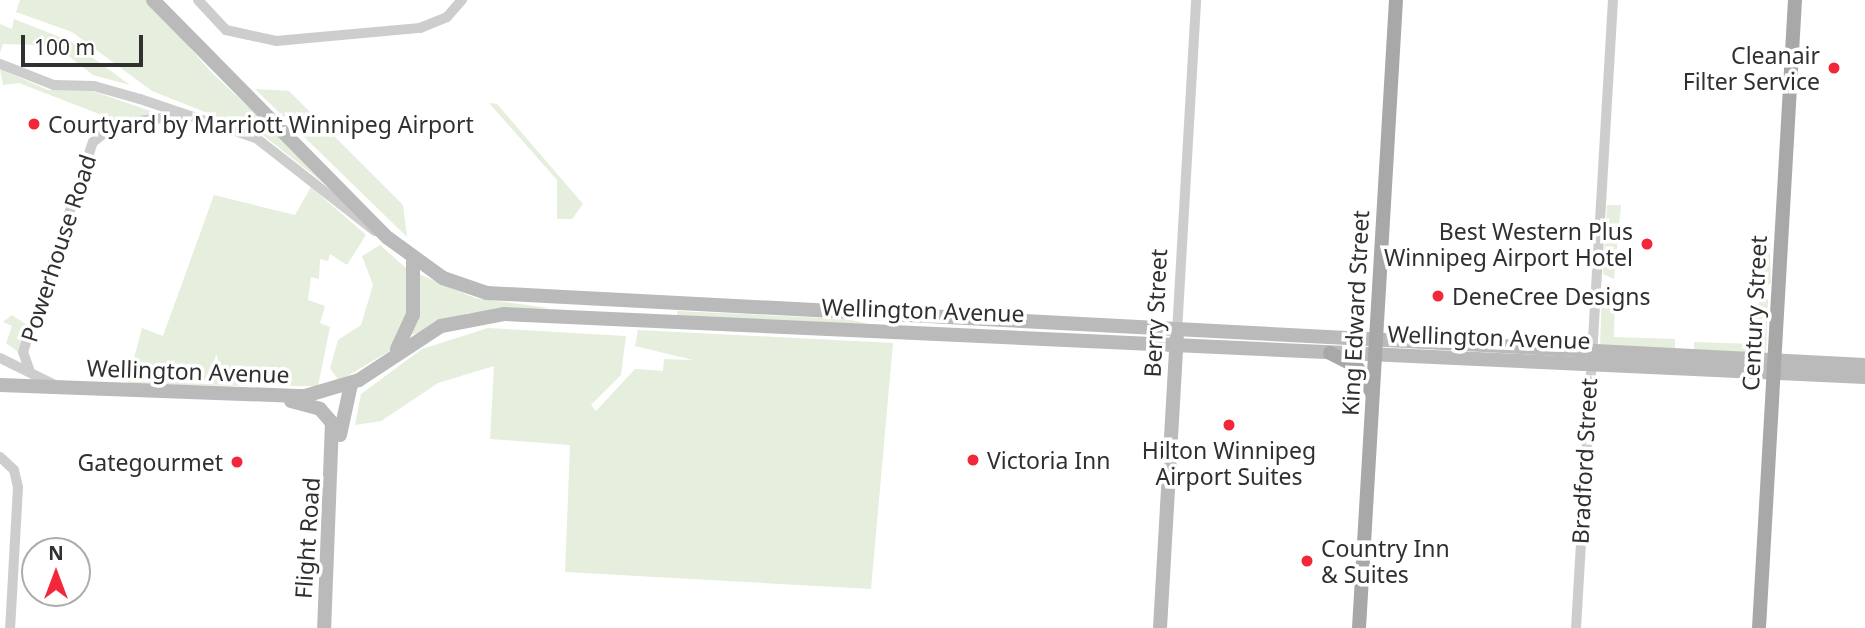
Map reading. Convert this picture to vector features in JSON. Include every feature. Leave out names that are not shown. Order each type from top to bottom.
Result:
[{"type":"main road","name":"Wellington Avenue","points":[[153,0],[388,238],[450,282],[499,295],[906,325]]},
{"type":"main road","name":"King Edward Street","points":[[1359,628],[1395,0]]},
{"type":"main road","name":"Century Street","points":[[1759,628],[1795,0]]},
{"type":"main road","points":[[393,356],[413,315],[413,258]]},
{"type":"main road","name":"Wellington Avenue","points":[[0,385],[279,398],[351,384],[441,326],[493,314],[906,325],[1773,366],[1865,365]]},
{"type":"main road","name":"Wellington Avenue","points":[[1177,338],[1330,353],[1376,349]]},
{"type":"main road","name":"Berry Street","points":[[1160,628],[1177,338]]},
{"type":"main road","points":[[1330,353],[1357,367],[1373,394]]},
{"type":"main road","name":"Wellington Avenue","points":[[1773,366],[1865,377]]},
{"type":"main road","points":[[336,450],[351,384]]},
{"type":"main road","points":[[279,398],[328,414],[336,450]]},
{"type":"main road","name":"Flight Road","points":[[324,628],[336,450]]},
{"type":"street","points":[[198,0],[226,30],[276,41],[420,28],[447,17],[461,0]]},
{"type":"street","name":"Berry Street","points":[[1177,338],[1196,0]]},
{"type":"street","name":"Bradford Street","points":[[1576,628],[1613,0]]},
{"type":"street","name":"Wellington Avenue","points":[[0,64],[54,85],[94,86],[257,138],[388,238]]},
{"type":"street","name":"Powerhouse Road","points":[[30,372],[23,352],[96,138],[116,124],[188,115]]},
{"type":"street","points":[[0,358],[47,383],[87,391]]},
{"type":"street","points":[[0,457],[14,470],[18,487],[10,628]]},
{"type":"green space","points":[[20,0],[148,0],[211,72],[370,220],[263,135],[152,91],[72,32],[16,12]]},
{"type":"green space","points":[[14,19],[70,41],[130,85],[93,75],[66,54],[40,45],[3,44],[0,53],[0,24],[12,29]]},
{"type":"green space","points":[[0,69],[48,90],[87,89],[159,114],[112,119],[19,83],[3,85]]},
{"type":"green space","points":[[255,89],[289,91],[403,205],[407,237]]},
{"type":"green space","points":[[489,103],[497,104],[583,204],[572,219],[557,219],[557,180]]},
{"type":"green space","points":[[311,187],[366,235],[347,265],[330,254],[328,261],[320,259],[319,279],[311,277],[308,300],[325,306],[320,323],[330,327],[318,386],[127,385],[142,328],[163,336],[214,195],[295,215]]},
{"type":"green space","points":[[1607,205],[1621,205],[1614,279],[1603,274]]},
{"type":"green space","points":[[1769,230],[1771,283],[1763,288],[1763,236]]},
{"type":"green space","points":[[380,245],[406,268],[410,310],[391,350],[339,381],[330,368],[338,340],[361,325],[373,285],[362,256]]},
{"type":"green space","points":[[419,274],[475,298],[550,308],[468,313],[412,335]]},
{"type":"green space","points":[[1608,288],[1615,289],[1614,337],[1675,339],[1675,349],[1600,346],[1602,293]]},
{"type":"green space","points":[[1768,299],[1766,353],[1694,350],[1694,342],[1756,344],[1759,300]]},
{"type":"green space","points":[[677,311],[847,319],[877,326],[677,317]]},
{"type":"green space","points":[[12,315],[27,325],[18,352],[6,343],[12,326],[3,322]]},
{"type":"green space","points":[[488,328],[626,336],[621,375],[591,405],[596,411],[635,369],[663,371],[664,359],[693,360],[635,346],[638,330],[893,343],[871,589],[565,572],[570,445],[490,439],[494,366],[438,383],[381,421],[355,425],[361,394],[422,349]]},
{"type":"place","name":"Cleanair Filter Service","points":[[1834,68]]},
{"type":"place","name":"Courtyard by Marriott Winnipeg Airport","points":[[34,124]]},
{"type":"place","name":"Best Western Plus Winnipeg Airport Hotel","points":[[1647,244]]},
{"type":"place","name":"DeneCree Designs","points":[[1438,296]]},
{"type":"place","name":"Hilton Winnipeg Airport Suites","points":[[1229,425]]},
{"type":"place","name":"Victoria Inn","points":[[973,460]]},
{"type":"place","name":"Gategourmet","points":[[237,462]]},
{"type":"place","name":"Country Inn & Suites","points":[[1307,561]]}]
